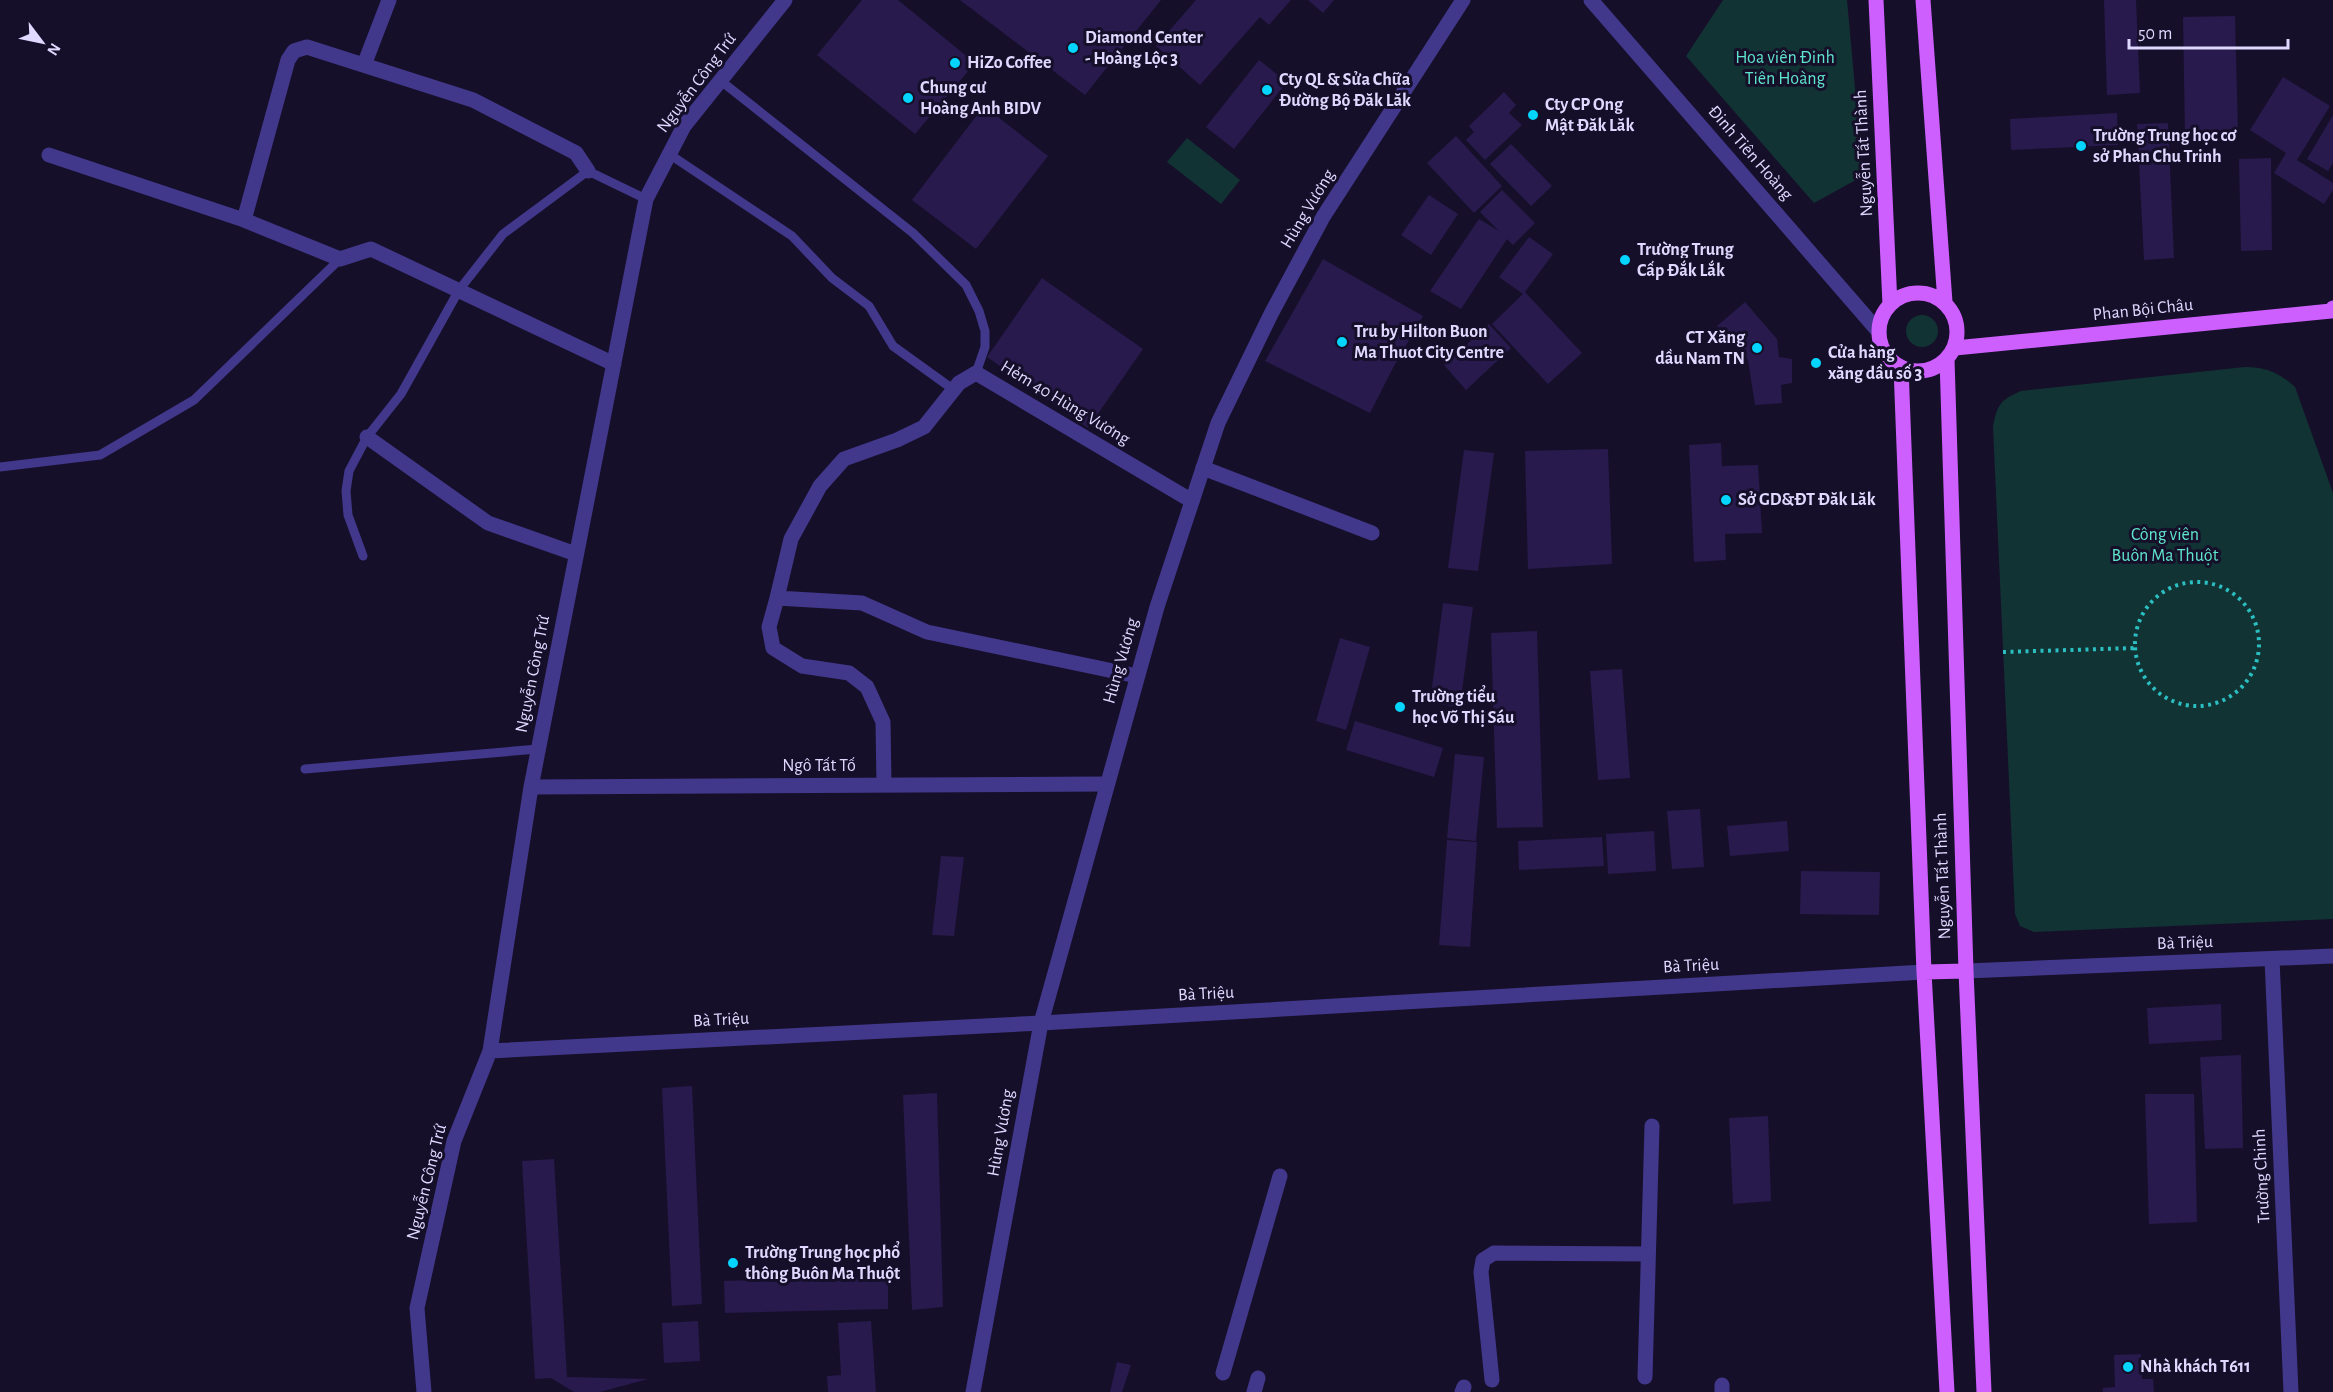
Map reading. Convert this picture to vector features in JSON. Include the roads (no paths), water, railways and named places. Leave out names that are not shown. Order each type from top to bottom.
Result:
[{"type":"main road","name":"Nguyễn Tất Thành","points":[[1876,0],[1890,305]]},
{"type":"main road","points":[[1923,0],[1945,302]]},
{"type":"main road","points":[[1919,293],[1929,294],[1945,302],[1957,322],[1958,335],[1951,353],[1939,366],[1913,372],[1892,361],[1885,353],[1879,332],[1884,313],[1890,305],[1909,294],[1919,293]]},
{"type":"main road","name":"Phan Bội Châu","points":[[1951,353],[2331,311],[2333,308]]},
{"type":"main road","name":"Nguyễn Tất Thành","points":[[1951,353],[1966,971],[1984,1392]]},
{"type":"main road","name":"Nguyễn Tất Thành","points":[[1901,367],[1924,972],[1947,1392]]},
{"type":"main road","points":[[1924,972],[1966,971]]},
{"type":"street","points":[[364,65],[389,0]]},
{"type":"street","name":"Nguyễn Công Trứ","points":[[424,1392],[417,1308],[454,1141],[490,1051],[531,787],[646,199],[684,126],[785,0]]},
{"type":"street","name":"Hùng Vương","points":[[974,1392],[1041,1023],[1157,607],[1218,423],[1271,314],[1323,217],[1463,0]]},
{"type":"street","name":"Đinh Tiên Hoàng","points":[[1591,0],[1879,332]]},
{"type":"street","points":[[244,220],[288,60],[294,51],[307,47],[473,100],[576,153],[588,171]]},
{"type":"street","points":[[49,155],[244,220],[340,259],[371,249],[614,364]]},
{"type":"street","name":"Hẻm 40 Hùng Vương","points":[[884,785],[884,722],[867,687],[849,673],[802,666],[773,648],[768,627],[791,538],[820,486],[844,459],[897,440],[924,427],[959,383],[976,373],[1192,501]]},
{"type":"street","points":[[367,437],[488,523],[576,554]]},
{"type":"street","points":[[1203,468],[1372,533]]},
{"type":"street","points":[[777,598],[861,603],[927,632],[1137,676]]},
{"type":"street","name":"Ngô Tất Tố","points":[[531,787],[1106,784]]},
{"type":"street","name":"Bà Triệu","points":[[1966,971],[2333,956]]},
{"type":"street","name":"Trường Chinh","points":[[2272,959],[2291,1392]]},
{"type":"street","name":"Bà Triệu","points":[[490,1051],[1041,1023],[1924,972]]},
{"type":"street","points":[[1645,1377],[1652,1126]]},
{"type":"street","points":[[1223,1373],[1280,1176]]},
{"type":"street","points":[[1492,1380],[1481,1272],[1483,1260],[1494,1253],[1648,1254]]},
{"type":"lane","points":[[721,81],[913,233],[966,285],[986,331],[985,347],[976,373]]},
{"type":"lane","points":[[669,154],[792,236],[832,278],[869,306],[893,346],[954,390]]},
{"type":"lane","points":[[363,556],[348,515],[346,491],[349,471],[367,437],[400,394],[459,290],[503,234],[588,171],[646,199]]},
{"type":"lane","points":[[0,467],[100,455],[194,400],[340,259]]},
{"type":"lane","points":[[305,770],[538,749]]},
{"type":"place","name":"Diamond Center - Hoàng Lộc 3","points":[[1073,48]]},
{"type":"place","name":"HiZo Coffee","points":[[955,63]]},
{"type":"place","name":"Cty QL & Sửa Chữa Đường Bộ Đăk Lăk","points":[[1267,90]]},
{"type":"place","name":"Chung cư Hoàng Anh BIDV","points":[[908,98]]},
{"type":"place","name":"Cty CP Ong Mật Đăk Lăk","points":[[1533,115]]},
{"type":"place","name":"Trường Trung học cơ sở Phan Chu Trinh","points":[[2081,146]]},
{"type":"place","name":"Trường Trung Cấp Đắk Lắk","points":[[1625,260]]},
{"type":"place","name":"Tru by Hilton Buon Ma Thuot City Centre","points":[[1342,342]]},
{"type":"place","name":"CT Xăng dầu Nam TN","points":[[1757,348]]},
{"type":"place","name":"Cửa hàng xăng dầu số 3","points":[[1816,363]]},
{"type":"place","name":"Sở GD&ĐT Đăk Lăk","points":[[1726,500]]},
{"type":"place","name":"Trường tiểu học Võ Thị Sáu","points":[[1400,707]]},
{"type":"place","name":"Trường Trung học phổ thông Buôn Ma Thuột","points":[[733,1263]]},
{"type":"place","name":"Nhà khách T611","points":[[2128,1367]]},
{"type":"park label","name":"Hoa viên Đinh Tiên Hoàng","points":[[1785,68]]},
{"type":"park label","name":"Công viên Buôn Ma Thuột","points":[[2165,545]]}]
